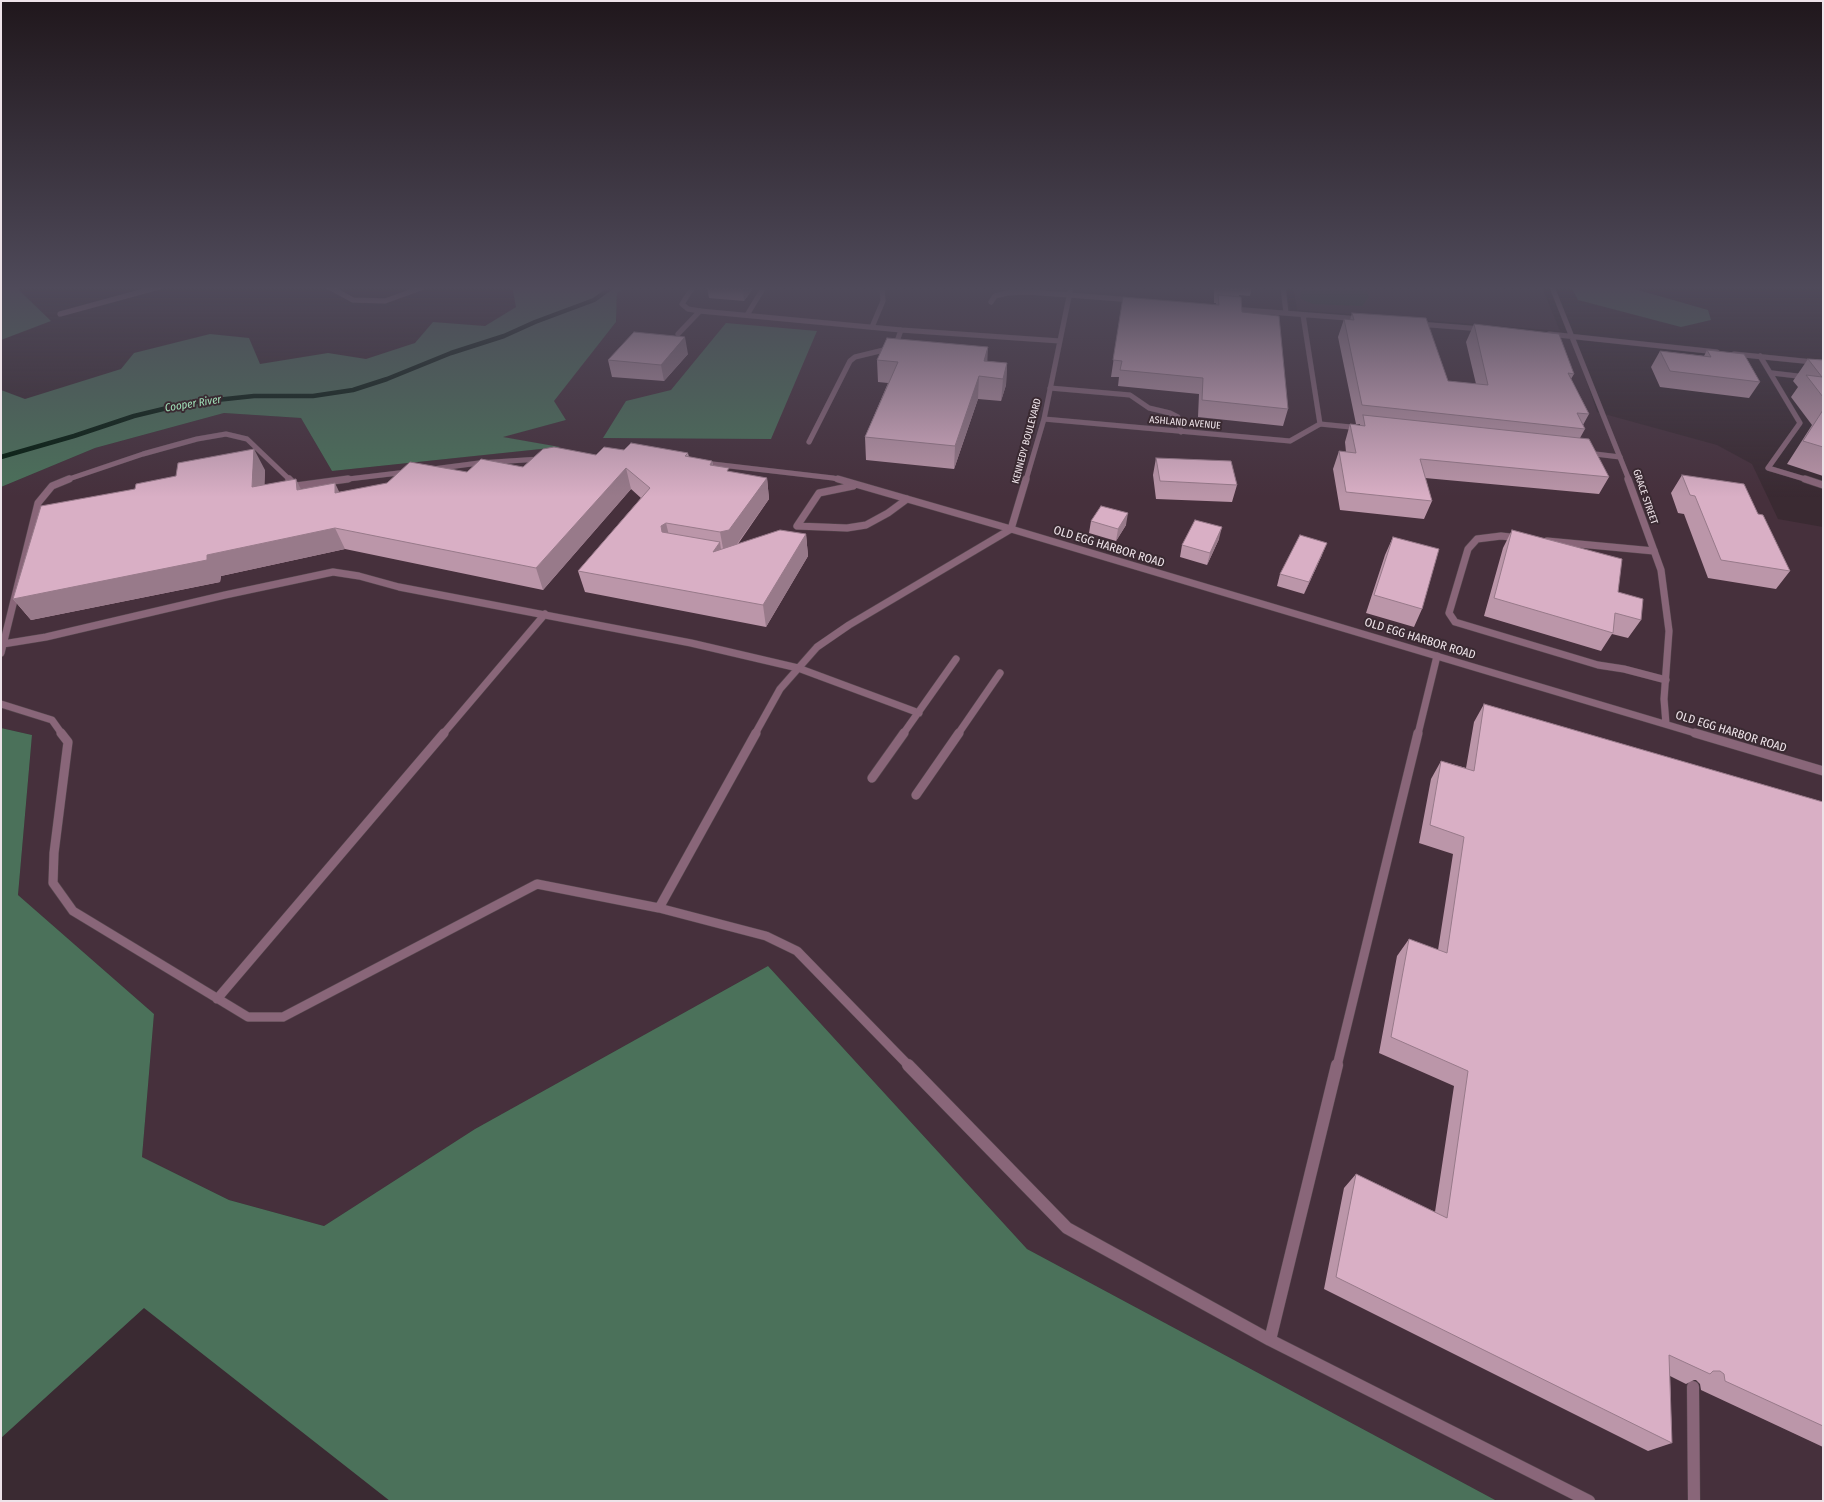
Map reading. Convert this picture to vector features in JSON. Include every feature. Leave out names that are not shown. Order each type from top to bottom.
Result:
[{"type":"street","points":[[809,442],[842,374],[850,361],[855,357]]},
{"type":"street","name":"KENNEDY BOULEVARD","points":[[1011,529],[1044,419],[1057,357]]},
{"type":"street","points":[[1310,357],[1320,424],[1367,429]]},
{"type":"street","name":"GRACE STREET","points":[[1580,357],[1620,457],[1661,570],[1669,631],[1664,700],[1666,724]]},
{"type":"street","points":[[1761,357],[1772,373],[1800,423],[1768,468],[1823,485]]},
{"type":"street","points":[[1770,357],[1823,363]]},
{"type":"street","points":[[1772,373],[1823,379]]},
{"type":"street","points":[[1050,388],[1130,395],[1149,408],[1170,413],[1178,417],[1181,432]]},
{"type":"street","name":"ASHLAND AVENUE","points":[[1044,419],[1290,441],[1320,424]]},
{"type":"street","points":[[1,652],[38,504],[52,486],[96,469],[197,439],[226,434],[247,439],[296,486],[411,472]]},
{"type":"street","points":[[1581,452],[1620,457]]},
{"type":"street","points":[[426,470],[479,463],[548,458]]},
{"type":"street","points":[[264,462],[271,461]]},
{"type":"street","name":"OLD EGG HARBOR ROAD","points":[[698,462],[833,478],[1011,529],[1823,771]]},
{"type":"street","points":[[857,485],[835,488],[819,493],[794,528],[847,528],[866,525],[888,513],[907,499]]},
{"type":"street","points":[[33,525],[40,524]]},
{"type":"street","points":[[659,908],[780,689],[816,647],[849,624],[1011,529]]},
{"type":"street","points":[[1528,539],[1501,536],[1477,538],[1468,549],[1449,613],[1455,622],[1598,665],[1624,669],[1666,680]]},
{"type":"street","points":[[1542,540],[1654,551]]},
{"type":"street","points":[[3,644],[61,633],[210,598],[333,572],[359,576],[399,587],[691,643],[798,668],[919,713]]},
{"type":"street","points":[[217,999],[545,614]]},
{"type":"street","points":[[1270,1340],[1437,656]]},
{"type":"street","points":[[872,778],[956,659]]},
{"type":"street","points":[[916,795],[1000,673]]},
{"type":"street","points":[[1,704],[52,720],[68,742],[54,853],[53,884],[73,911],[248,1017],[283,1016],[537,884],[659,908],[766,936],[797,951],[1067,1228],[1270,1340],[1589,1501]]},
{"type":"street","points":[[1693,1387],[1694,1501]]},
{"type":"shaded area","points":[[588,357],[1578,357],[1597,412],[1717,445],[1752,464],[1778,519],[1823,527],[1823,1501],[1497,1501],[1027,1249],[768,966],[475,1129],[324,1226],[229,1200],[142,1157],[154,1014],[18,895],[32,735],[1,728],[1,487],[95,448],[224,413],[301,418],[332,471],[558,447],[501,437],[566,420],[553,401]]},
{"type":"green space","points":[[131,357],[257,357],[260,364],[303,357],[354,357],[366,359],[372,357],[588,357],[554,401],[566,420],[503,437],[560,447],[332,471],[301,418],[224,413],[95,448],[1,487],[1,390],[25,399],[121,369]]},
{"type":"green space","points":[[698,357],[806,357],[771,439],[603,438],[626,401],[671,390]]},
{"type":"green space","points":[[1,728],[32,735],[18,895],[154,1014],[142,1157],[229,1200],[324,1226],[475,1129],[768,966],[1027,1249],[1497,1501],[390,1501],[144,1308],[1,1438]]},
{"type":"building","points":[[611,357],[668,357],[661,365],[608,360]]},
{"type":"building","points":[[878,357],[985,357],[984,361],[1007,363],[1003,379],[979,376],[955,446],[865,437],[898,362],[877,360]]},
{"type":"building","points":[[1113,357],[1283,357],[1288,409],[1202,400],[1203,378],[1120,370],[1122,361],[1113,360]]},
{"type":"building","points":[[1352,357],[1440,357],[1448,381],[1488,385],[1482,357],[1568,357],[1574,374],[1568,373],[1589,414],[1577,413],[1585,429],[1362,405]]},
{"type":"building","points":[[1663,357],[1746,357],[1760,382],[1670,371]]},
{"type":"building","points":[[1808,359],[1823,360],[1823,397],[1806,375],[1822,377]]},
{"type":"building","points":[[1823,410],[1823,447],[1803,441]]},
{"type":"building","points":[[1363,415],[1589,439],[1609,477],[1420,459],[1432,501],[1346,492],[1339,451],[1356,453],[1350,424],[1365,426]]},
{"type":"building","points":[[631,443],[688,453],[685,456],[712,461],[710,465],[729,468],[727,471],[767,478],[729,530],[720,532],[666,523],[661,526],[662,532],[720,542],[713,552],[780,530],[806,534],[763,605],[578,571],[650,488],[626,468],[536,568],[335,528],[207,555],[207,560],[13,599],[41,506],[135,489],[136,484],[176,476],[178,463],[254,449],[252,487],[296,479],[297,490],[335,483],[335,493],[387,483],[410,462],[467,472],[481,459],[523,467],[543,449],[554,447],[596,455],[604,447],[624,450]]},
{"type":"building","points":[[1156,458],[1231,461],[1237,485],[1160,481]]},
{"type":"building","points":[[1682,475],[1744,484],[1758,514],[1763,515],[1790,571],[1721,560],[1695,496],[1690,495]]},
{"type":"building","points":[[1101,506],[1128,513],[1118,529],[1091,521]]},
{"type":"building","points":[[1195,520],[1222,527],[1210,553],[1182,545]]},
{"type":"building","points":[[1512,530],[1622,559],[1618,592],[1643,599],[1641,620],[1615,613],[1613,633],[1494,598]]},
{"type":"building","points":[[1300,535],[1327,543],[1309,582],[1280,574]]},
{"type":"building","points":[[1393,537],[1439,549],[1422,609],[1374,595]]},
{"type":"building","points":[[1484,704],[1823,802],[1823,1426],[1725,1381],[1724,1374],[1720,1371],[1713,1371],[1710,1374],[1669,1355],[1672,1443],[1336,1277],[1356,1174],[1447,1218],[1468,1071],[1391,1037],[1409,939],[1447,953],[1464,837],[1430,825],[1441,761],[1474,771]]},
{"type":"waterway","name":"Cooper River","points":[[1,457],[74,436],[134,416],[188,403],[254,396],[313,396],[353,390],[387,379],[441,357]]}]
